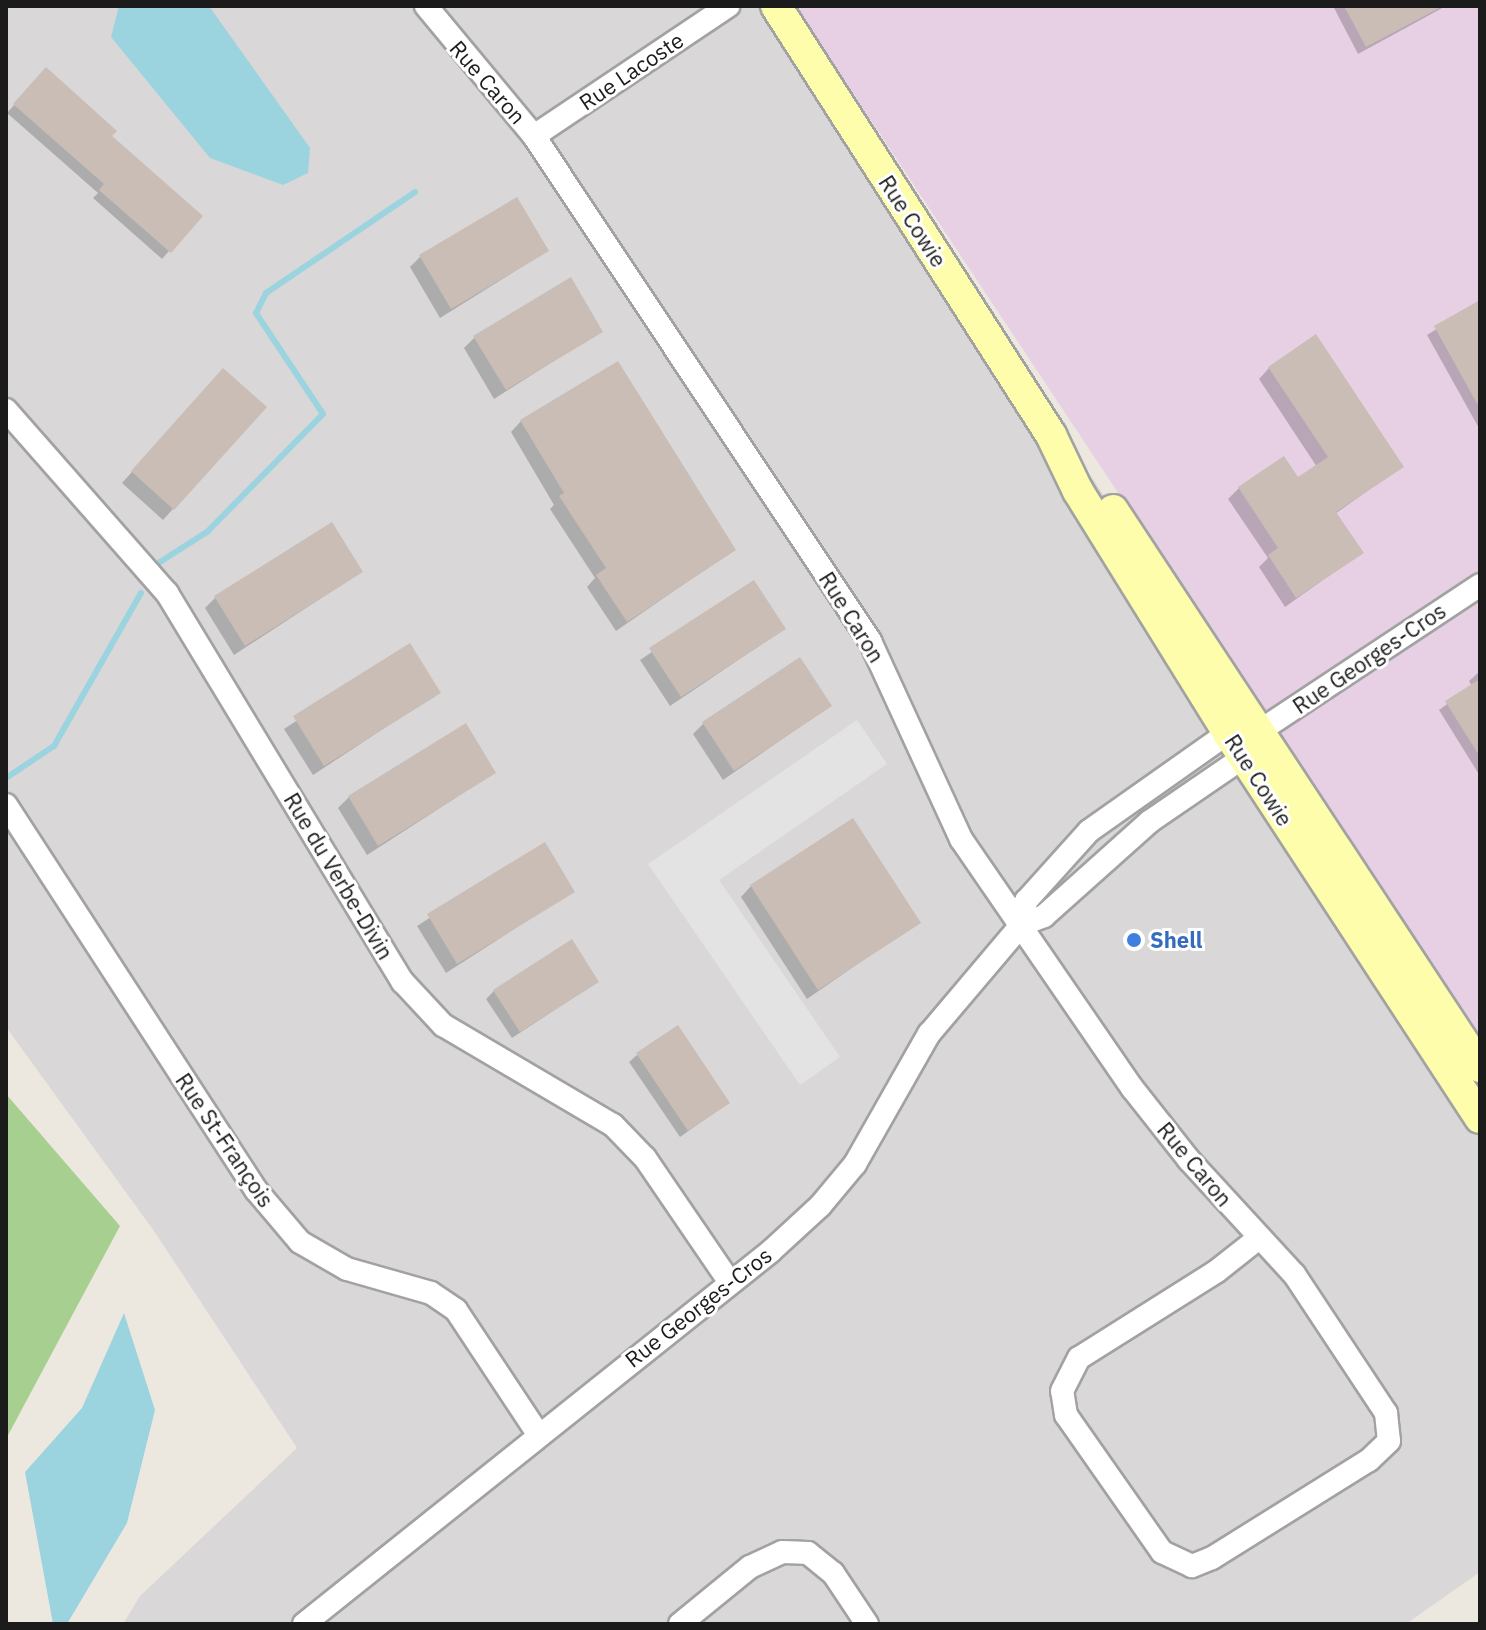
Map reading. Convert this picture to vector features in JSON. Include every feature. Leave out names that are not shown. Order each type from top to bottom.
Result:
[{"type":"main road","name":"Rue Cowie","points":[[776,6],[1051,435],[1093,479],[1243,741],[1480,1118]]},
{"type":"main road","name":"Rue Cowie","points":[[1243,741],[1480,1067]]},
{"type":"street","name":"Rue Caron","points":[[426,6],[534,136],[870,641],[961,839],[1133,1089],[1259,1238],[1330,1324],[1386,1413],[1389,1441],[1369,1460],[1192,1566],[1162,1552],[1066,1415],[1062,1391],[1079,1358],[1217,1271],[1259,1238]]},
{"type":"street","name":"Rue Lacoste","points":[[534,136],[728,6]]},
{"type":"street","name":"Rue du Verbe-Divin","points":[[6,410],[89,498],[167,593],[403,982],[443,1025],[613,1125],[645,1158],[729,1281]]},
{"type":"street","name":"Rue Georges-Cros","points":[[304,1624],[820,1206],[855,1164],[929,1034],[1021,925],[1026,901],[1089,831],[1243,741],[1480,585]]},
{"type":"street","name":"Rue Georges-Cros","points":[[1021,925],[1044,916],[1129,838],[1243,741]]},
{"type":"street","name":"Rue St-François","points":[[6,805],[256,1190],[300,1242],[347,1269],[431,1293],[456,1310],[538,1434]]},
{"type":"street","points":[[1111,816],[1129,838]]},
{"type":"street","points":[[680,1624],[750,1567],[782,1552],[808,1553],[833,1573],[867,1624]]},
{"type":"shaded area","points":[[6,6],[776,6],[1051,435],[1093,479],[1480,1067],[1480,1572],[1406,1624],[123,1624],[140,1596],[297,1448],[154,1231],[6,1027]]},
{"type":"shaded area","points":[[795,6],[1480,6],[1480,1038]]},
{"type":"shaded area","points":[[857,720],[887,764],[719,880],[840,1057],[800,1085],[648,864]]},
{"type":"green space","points":[[6,1094],[120,1226],[6,1439]]},
{"type":"water","points":[[119,6],[209,6],[310,148],[308,173],[283,185],[210,158],[111,37]]},
{"type":"water","points":[[124,1313],[155,1410],[127,1523],[67,1624],[53,1624],[25,1472],[82,1408]]},
{"type":"building","points":[[1344,6],[1443,6],[1366,47]]},
{"type":"building","points":[[46,67],[117,131],[112,136],[203,216],[171,253],[99,190],[104,184],[13,104]]},
{"type":"building","points":[[517,197],[549,251],[451,309],[419,255]]},
{"type":"building","points":[[571,277],[603,332],[506,390],[473,336]]},
{"type":"building","points":[[1480,300],[1480,409],[1434,326]]},
{"type":"building","points":[[1316,334],[1404,467],[1336,512],[1364,553],[1296,598],[1268,555],[1278,548],[1238,487],[1284,456],[1298,477],[1328,457],[1268,367]]},
{"type":"building","points":[[618,361],[736,550],[627,622],[596,575],[606,568],[559,496],[564,493],[520,420]]},
{"type":"building","points":[[223,368],[267,407],[174,510],[131,471]]},
{"type":"building","points":[[332,522],[363,572],[245,646],[214,596]]},
{"type":"building","points":[[754,580],[786,629],[681,697],[649,648]]},
{"type":"building","points":[[410,643],[441,693],[324,766],[293,716]]},
{"type":"building","points":[[800,657],[832,706],[734,771],[702,722]]},
{"type":"building","points":[[1480,679],[1480,757],[1445,701]]},
{"type":"building","points":[[466,723],[496,773],[378,846],[348,796]]},
{"type":"building","points":[[853,818],[921,923],[818,990],[750,885]]},
{"type":"building","points":[[545,842],[575,892],[457,964],[427,914]]},
{"type":"building","points":[[572,939],[599,982],[520,1032],[493,990]]},
{"type":"building","points":[[678,1025],[730,1103],[688,1131],[636,1053]]},
{"type":"waterway","points":[[160,562],[207,532],[323,414],[256,313],[266,293],[415,192]]},
{"type":"waterway","points":[[6,778],[54,746],[141,593]]},
{"type":"place","name":"Shell","points":[[1134,940]]}]
